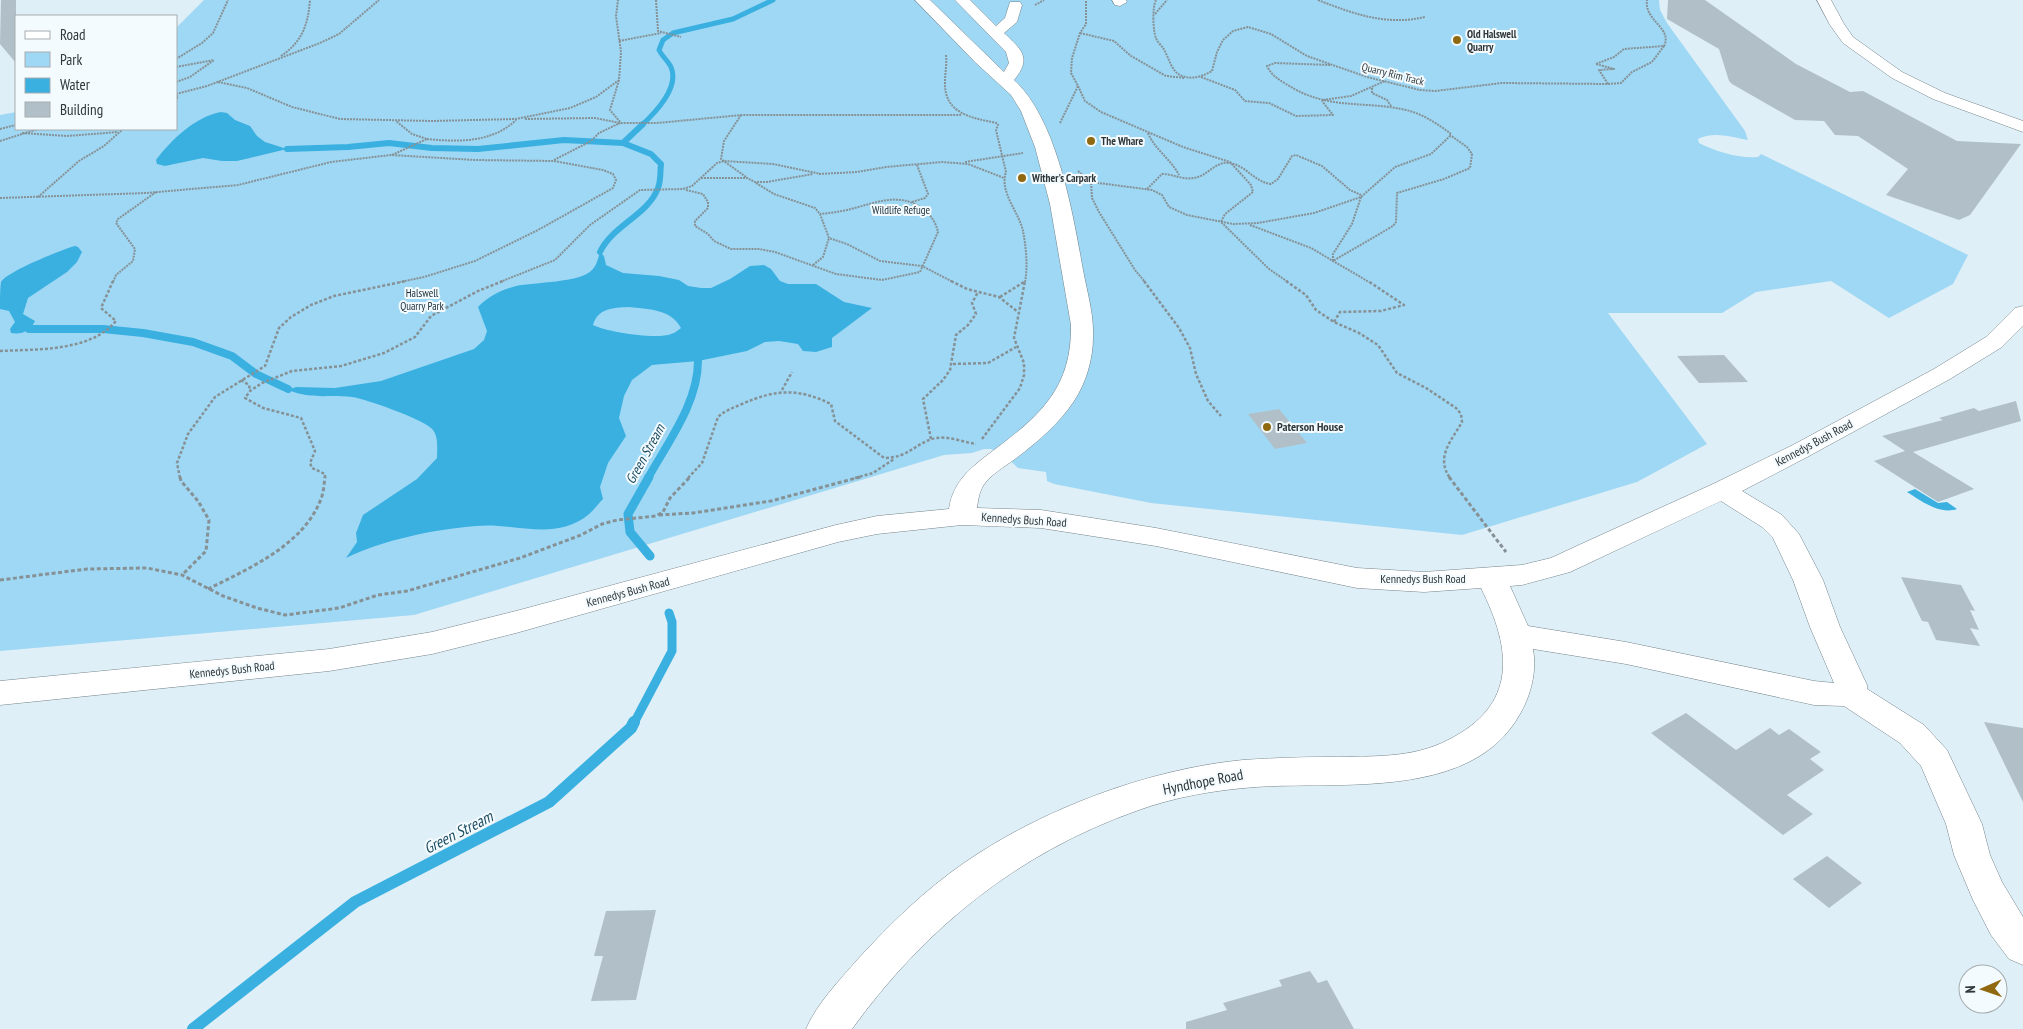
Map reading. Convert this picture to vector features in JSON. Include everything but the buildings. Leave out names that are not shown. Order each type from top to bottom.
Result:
[{"type":"street","points":[[922,0],[991,69],[1006,80],[1025,102],[1047,156],[1072,261],[1080,312],[1082,338],[1080,354],[1072,380],[1057,408],[1004,455],[979,473],[963,500],[962,516]]},
{"type":"street","points":[[962,0],[1014,50],[1016,56],[1015,70],[1006,80]]},
{"type":"street","points":[[1824,0],[1836,25],[1848,40],[1897,75],[1939,96],[2023,127]]},
{"type":"street","points":[[996,32],[1009,25],[1016,5]]},
{"type":"street","name":"Kennedys Bush Road","points":[[0,693],[329,660],[432,643],[516,622],[836,534],[877,525],[962,516],[1041,518],[1357,578],[1424,582],[1507,577],[1568,562],[1722,490],[1942,374],[1994,342],[2023,313]]},
{"type":"street","points":[[1722,490],[1772,520],[1785,534],[1808,580],[1825,627],[1851,685],[1850,694]]},
{"type":"street","name":"Hyndhope Road","points":[[826,1029],[852,994],[920,923],[976,876],[1035,840],[1089,814],[1135,797],[1183,783],[1239,774],[1393,769],[1422,764],[1447,756],[1470,745],[1492,730],[1507,710],[1516,689],[1520,660],[1517,636],[1507,610],[1507,577]]},
{"type":"street","points":[[1517,636],[1626,653],[1814,693],[1831,695],[1850,694],[1912,734],[1935,759],[1964,824],[1972,855],[1986,889],[2005,923],[2023,947]]},
{"type":"path","points":[[178,58],[213,34],[228,0]]},
{"type":"path","points":[[270,62],[292,49],[298,42],[310,17],[310,0]]},
{"type":"path","points":[[178,94],[218,82],[320,43],[339,34],[379,0]]},
{"type":"path","points":[[618,0],[616,16],[621,52],[618,80],[610,110],[621,123]]},
{"type":"path","points":[[656,0],[658,31],[661,33]]},
{"type":"path","points":[[1086,0],[1086,24],[1080,33],[1072,58],[1071,73],[1086,101],[1093,108],[1183,147],[1220,157],[1243,167],[1265,184],[1271,184],[1278,179],[1292,156],[1299,156],[1334,175],[1352,192],[1361,196]]},
{"type":"path","points":[[1156,0],[1153,5],[1156,39],[1163,48],[1173,69],[1181,76],[1192,78]]},
{"type":"path","points":[[1155,14],[1167,0]]},
{"type":"path","points":[[1318,0],[1366,18],[1383,21],[1406,22],[1425,17]]},
{"type":"path","points":[[1647,0],[1645,6],[1651,20],[1664,31],[1666,42],[1664,46],[1652,62],[1632,72],[1619,84],[1608,84],[1599,70],[1614,69],[1596,65],[1598,62],[1614,57],[1624,49],[1664,46]]},
{"type":"path","name":"Quarry Rim Track","points":[[1198,77],[1212,71],[1218,48],[1226,38],[1238,29],[1243,28],[1260,29],[1289,44],[1300,53],[1330,65],[1409,88],[1435,91],[1502,84],[1608,84]]},
{"type":"path","points":[[619,41],[661,33],[681,37]]},
{"type":"path","points":[[1080,33],[1114,41],[1131,56],[1166,76],[1198,77],[1235,90],[1246,101],[1269,104],[1303,117],[1334,115],[1321,100]]},
{"type":"path","points":[[946,54],[948,69],[945,82],[947,97],[951,106],[962,115]]},
{"type":"path","points":[[178,67],[214,60],[190,77],[178,81]]},
{"type":"path","points":[[1330,65],[1275,63],[1267,66],[1270,73],[1300,93],[1321,100],[1391,106],[1429,120],[1440,125],[1467,147],[1472,154],[1470,168],[1444,179],[1397,193],[1396,222],[1393,226],[1333,261]]},
{"type":"path","points":[[396,120],[412,134],[427,139],[456,142],[472,140],[511,126],[516,120],[570,108],[596,97],[618,80]]},
{"type":"path","points":[[1321,100],[1351,96],[1385,81]]},
{"type":"path","points":[[218,82],[247,88],[292,107],[340,119],[516,120],[596,118],[637,124],[742,115],[962,115],[994,122],[998,125],[996,130],[1004,160],[1006,172],[1004,178],[1009,198],[1023,230],[1027,270],[1014,338],[1024,363],[1024,375],[1020,388],[1001,416],[970,451]]},
{"type":"path","points":[[1078,86],[1061,120],[1047,156],[1068,165],[1091,182],[1147,189],[1162,195],[1169,207],[1187,215],[1221,222],[1247,224],[1314,213],[1361,196],[1380,182],[1394,166],[1437,150],[1448,139],[1450,134]]},
{"type":"path","points":[[1372,88],[1372,93],[1387,100],[1391,106]]},
{"type":"path","points":[[742,115],[723,142],[720,152],[721,159],[747,178],[774,194],[815,208],[820,214],[829,238],[825,254],[813,266]]},
{"type":"path","points":[[554,161],[591,141],[598,133],[621,123]]},
{"type":"path","points":[[0,129],[15,125]]},
{"type":"path","points":[[0,141],[35,130]]},
{"type":"path","points":[[38,197],[79,161],[104,146],[122,130]]},
{"type":"path","points":[[22,134],[67,136],[119,132]]},
{"type":"path","points":[[1148,132],[1152,143],[1172,162],[1174,171],[1179,176]]},
{"type":"path","points":[[392,155],[427,139]]},
{"type":"path","points":[[0,198],[156,192],[238,185],[331,162],[392,155],[475,160],[554,161],[603,170],[613,174],[616,180],[612,188],[538,230],[475,261],[424,277],[334,296],[311,305],[291,317],[279,328],[265,366],[215,398],[188,434],[177,463],[181,481],[198,501],[209,520],[206,551],[182,575]]},
{"type":"path","points":[[960,163],[1002,155]]},
{"type":"path","points":[[207,589],[279,550],[314,516],[325,485],[324,474],[312,468],[310,463],[315,451],[311,438],[300,418],[286,412],[264,409],[250,404],[245,398],[250,391],[276,376],[292,370],[341,366],[384,353],[415,337],[431,316],[478,291],[556,260],[602,216],[640,190],[682,189],[692,186],[717,162],[724,161],[773,164],[821,174]]},
{"type":"path","points":[[755,182],[942,162],[975,166],[1004,178]]},
{"type":"path","points":[[1147,189],[1162,174],[1169,173],[1192,179],[1204,176],[1214,165],[1230,162]]},
{"type":"path","points":[[1221,222],[1225,214],[1253,192],[1251,185],[1230,162]]},
{"type":"path","points":[[911,202],[925,198],[928,194],[917,165]]},
{"type":"path","points":[[700,178],[747,178]]},
{"type":"path","points":[[1091,182],[1092,198],[1099,212],[1135,270],[1179,328],[1190,348],[1196,374],[1208,401],[1221,416]]},
{"type":"path","points":[[682,189],[704,194],[708,202],[708,208],[695,220],[695,226],[708,234],[714,241],[731,249],[759,249],[775,252],[836,274],[882,280],[920,272],[936,239],[938,226],[921,207],[911,202],[892,198],[820,214]]},
{"type":"path","points":[[0,351],[66,345],[92,340],[104,335],[112,328],[116,321],[101,308],[116,275],[133,261],[134,249],[116,223],[118,219],[156,192]]},
{"type":"path","points":[[1333,261],[1333,254],[1352,224],[1361,196]]},
{"type":"path","points":[[1221,222],[1268,269],[1306,295],[1316,310],[1334,322],[1359,333],[1378,345],[1397,373],[1445,400],[1461,414],[1462,422],[1445,445],[1442,457],[1446,472],[1492,531],[1507,577]]},
{"type":"path","points":[[1247,224],[1297,243],[1333,261],[1404,305],[1381,311],[1340,312],[1334,322]]},
{"type":"path","points":[[829,238],[847,244],[880,261],[922,266],[967,289],[999,297],[1018,312]]},
{"type":"path","points":[[999,297],[1025,281]]},
{"type":"path","points":[[931,440],[923,399],[929,390],[944,379],[953,364],[956,334],[968,325],[976,314],[972,303],[978,292]]},
{"type":"path","points":[[953,364],[988,363],[1016,347]]},
{"type":"path","points":[[782,390],[792,372]]},
{"type":"path","points":[[242,380],[249,385],[250,391]]},
{"type":"path","points":[[656,516],[662,512],[670,498],[702,463],[718,417],[722,413],[782,390],[817,396],[831,404],[835,421],[884,458],[894,459]]},
{"type":"path","points":[[0,580],[111,567],[147,568],[182,575],[207,589],[257,608],[285,615],[339,608],[378,595],[407,591],[520,558],[581,535],[602,524],[617,520],[693,513],[771,501],[873,473],[894,459],[917,449],[931,440],[944,438],[977,444]]},
{"type":"green space","name":"Halswell Quarry Park","points":[[204,0],[1659,0],[1660,10],[1667,23],[1745,131],[1748,140],[1722,135],[1710,135],[1698,139],[1699,143],[1735,156],[1758,157],[1761,154],[1968,255],[1953,284],[1889,318],[1831,281],[1756,292],[1722,313],[1608,313],[1707,444],[1637,482],[1462,535],[1151,503],[1054,484],[1047,481],[1046,472],[1018,468],[1004,455],[991,449],[984,449],[972,453],[944,455],[414,615],[0,651],[0,115],[15,112],[15,130],[178,130],[178,26]]},
{"type":"water","points":[[221,112],[227,113],[235,120],[250,126],[257,136],[265,142],[287,149],[237,161],[203,158],[165,166],[157,164],[156,160],[162,152],[185,130],[202,118]]},
{"type":"water","points":[[75,246],[82,252],[77,262],[67,272],[28,298],[23,314],[35,321],[33,324],[22,333],[11,333],[10,329],[15,322],[9,311],[0,309],[1,282],[23,267]]},
{"type":"water","points":[[600,252],[604,256],[606,265],[623,273],[659,276],[679,280],[688,286],[701,288],[711,288],[750,266],[764,265],[771,269],[780,281],[788,284],[816,284],[844,302],[872,308],[832,338],[832,347],[816,352],[803,351],[798,344],[779,341],[765,342],[747,351],[698,361],[652,365],[632,380],[624,396],[619,418],[626,436],[608,463],[600,487],[603,499],[588,515],[575,523],[561,528],[548,529],[490,525],[443,530],[410,536],[361,551],[346,558],[357,542],[356,533],[363,515],[417,479],[437,458],[437,442],[434,431],[426,424],[369,401],[343,396],[305,395],[288,390],[296,387],[335,388],[381,381],[474,349],[484,340],[487,331],[478,307],[486,300],[516,286],[567,280],[586,274],[594,268]],"holes":[[[628,307],[658,311],[671,317],[681,328],[664,336],[644,336],[620,333],[593,325],[595,319],[602,312]]]},
{"type":"water","points":[[1915,489],[1938,503],[1947,502],[1957,509],[1937,509],[1907,492]]},
{"type":"waterway","points":[[643,124],[665,100],[672,83],[671,67],[659,50],[663,40],[673,33],[733,19],[773,0]]},
{"type":"waterway","points":[[623,143],[643,124]]},
{"type":"waterway","points":[[287,149],[348,147],[389,143],[432,148],[478,149],[564,140],[623,143]]},
{"type":"waterway","points":[[600,252],[613,234],[647,206],[660,182],[661,164],[651,154],[623,143]]},
{"type":"waterway","points":[[29,329],[103,329],[143,333],[193,342],[232,356],[256,374],[288,389]]},
{"type":"waterway","name":"Green Stream","points":[[648,478],[673,436],[687,407],[697,377],[698,361]]},
{"type":"waterway","name":"Green Stream","points":[[649,477],[628,514],[630,532],[650,556]]},
{"type":"waterway","name":"Green Stream","points":[[634,723],[672,651],[672,622],[669,613]]},
{"type":"waterway","name":"Green Stream","points":[[193,1029],[355,902],[549,802],[631,728],[634,722]]},
{"type":"place","name":"Old Halswell Quarry","points":[[1457,40]]},
{"type":"place","name":"The Whare","points":[[1091,141]]},
{"type":"place","name":"Wither's Carpark","points":[[1022,178]]},
{"type":"place","name":"Paterson House","points":[[1267,427]]},
{"type":"park label","name":"Wildlife Refuge","points":[[901,210]]}]
